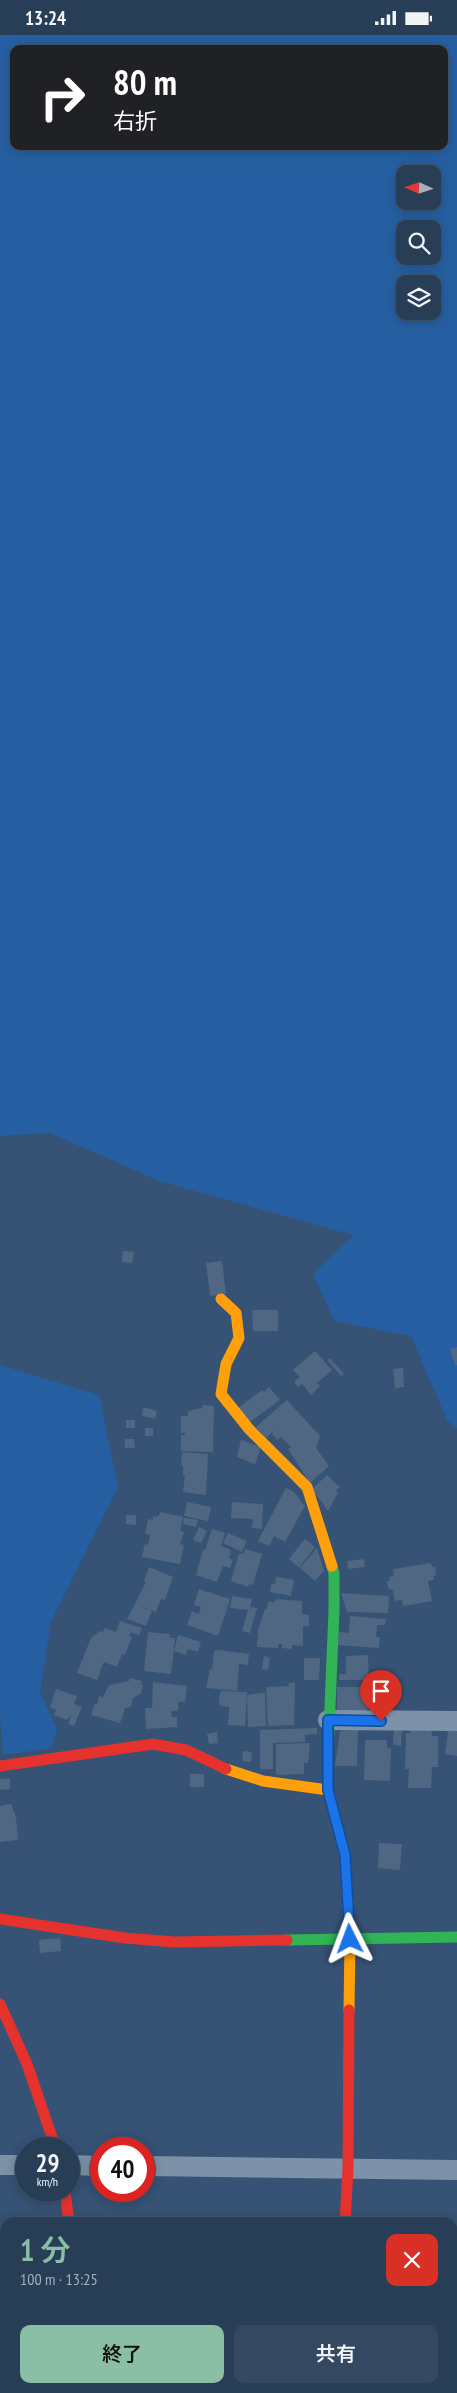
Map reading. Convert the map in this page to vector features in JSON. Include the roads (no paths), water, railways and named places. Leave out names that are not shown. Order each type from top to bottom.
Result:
[{"type":"street","points":[[220,1299],[236,1313],[238,1331],[238,1338],[226,1364],[221,1394],[249,1429],[307,1487],[334,1574],[334,1611],[328,1720],[328,1790],[345,1855],[350,1939],[348,2169],[345,2217]]},
{"type":"street","points":[[328,1720],[457,1721]]},
{"type":"street","points":[[0,1766],[153,1744],[186,1750],[217,1766],[263,1781],[328,1790]]},
{"type":"street","points":[[0,1919],[126,1938],[175,1942],[457,1937]]},
{"type":"street","points":[[0,2004],[27,2064],[52,2137]]},
{"type":"street","points":[[0,2165],[15,2165]]},
{"type":"street","points":[[155,2166],[457,2170]]},
{"type":"street","points":[[66,2202],[68,2217]]}]
